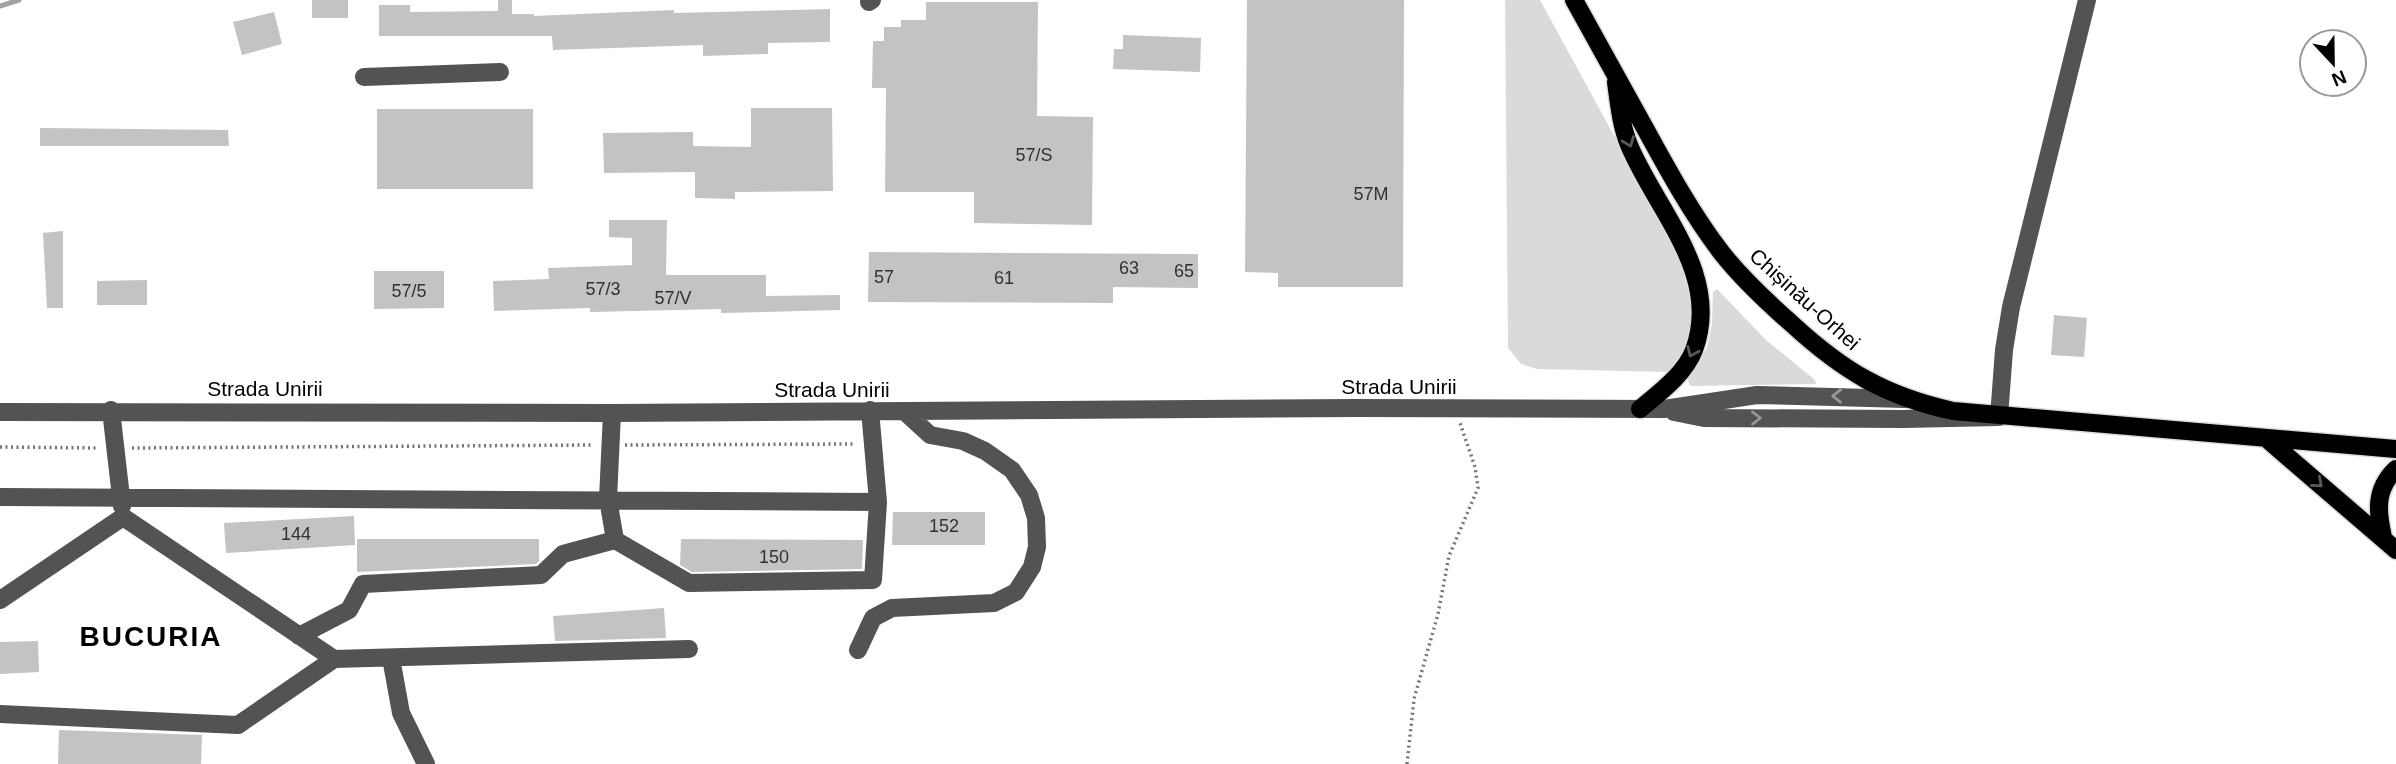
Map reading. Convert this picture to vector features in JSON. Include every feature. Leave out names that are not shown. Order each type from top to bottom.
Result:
[{"type":"main road","name":"Chișinău-Orhei","points":[[1574,0],[1698,220],[1722,253],[1763,298],[1804,336],[1877,391],[1953,411],[2000,417],[2396,449]]},
{"type":"main road","points":[[1616,75],[1620,117],[1630,147],[1693,267],[1700,314],[1694,351],[1684,368],[1640,410]]},
{"type":"main road","points":[[2267,439],[2396,550]]},
{"type":"main road","points":[[2383,537],[2378,502],[2381,489],[2396,469]]},
{"type":"street","points":[[2000,417],[2004,350],[2011,307],[2087,0]]},
{"type":"street","points":[[364,77],[500,72]]},
{"type":"street","points":[[1852,419],[1871,411],[1877,391]]},
{"type":"street","name":"Strada Unirii","points":[[0,412],[1640,410],[1757,395],[1877,391]]},
{"type":"street","name":"Strada Unirii","points":[[1664,409],[1704,418],[2000,417]]},
{"type":"street","points":[[111,410],[122,517]]},
{"type":"street","points":[[299,636],[349,610],[363,584],[541,575],[563,554],[615,540],[689,583],[873,580],[878,502],[870,410]]},
{"type":"street","points":[[858,650],[873,618],[892,608],[994,603],[1016,592],[1032,567],[1037,547],[1036,518],[1029,495],[1012,470],[974,446],[930,435],[905,412]]},
{"type":"street","points":[[612,413],[608,499],[615,540]]},
{"type":"street","points":[[0,497],[878,502]]},
{"type":"street","points":[[1,597],[122,517]]},
{"type":"street","points":[[122,517],[334,659]]},
{"type":"street","points":[[0,714],[238,725],[334,659],[689,649]]},
{"type":"street","points":[[391,658],[401,713],[426,764]]},
{"type":"path","points":[[1407,764],[1414,699],[1438,614],[1449,556],[1478,488],[1475,467],[1455,409]]},
{"type":"path","points":[[0,447],[873,444]]},
{"type":"shaded area","points":[[1505,0],[1540,0],[1683,262],[1692,300],[1691,330],[1685,349],[1667,372],[1537,369],[1521,364],[1508,348]]},
{"type":"shaded area","points":[[1717,289],[1766,340],[1815,380],[1816,384],[1690,386],[1688,380],[1707,348],[1712,324],[1713,292]]},
{"type":"building","points":[[312,0],[348,0],[348,18],[312,18]]},
{"type":"building","points":[[498,0],[512,0],[512,14],[534,16],[674,10],[674,13],[830,9],[830,42],[768,43],[768,54],[703,56],[703,45],[553,50],[552,36],[379,36],[379,5],[410,5],[410,12],[498,11]]},
{"type":"building","points":[[1247,0],[1404,0],[1403,287],[1278,287],[1278,273],[1245,272]]},
{"type":"building","points":[[926,2],[1038,2],[1037,116],[1093,117],[1092,225],[974,223],[974,192],[885,192],[886,88],[872,88],[873,41],[884,41],[884,27],[901,27],[901,20],[926,20]]},
{"type":"building","points":[[274,12],[282,44],[242,55],[233,22]]},
{"type":"building","points":[[1123,35],[1201,38],[1200,72],[1113,69],[1114,49],[1123,49]]},
{"type":"building","points":[[751,108],[832,108],[833,191],[735,192],[735,199],[695,198],[695,172],[604,173],[603,133],[693,132],[693,146],[751,147]]},
{"type":"building","points":[[377,109],[533,109],[533,189],[377,189]]},
{"type":"building","points":[[40,128],[228,130],[229,146],[40,146]]},
{"type":"building","points":[[609,220],[667,220],[666,275],[766,275],[766,296],[840,295],[840,310],[590,312],[590,308],[494,311],[493,281],[549,279],[548,268],[632,265],[632,238],[609,237]]},
{"type":"building","points":[[63,231],[63,308],[47,308],[43,233]]},
{"type":"building","points":[[869,252],[1198,254],[1198,288],[1113,287],[1113,303],[868,302]]},
{"type":"building","points":[[374,271],[444,271],[444,308],[374,309]]},
{"type":"building","points":[[147,280],[147,305],[97,305],[97,281]]},
{"type":"building","points":[[2054,315],[2087,318],[2084,357],[2051,355]]},
{"type":"building","points":[[893,512],[985,512],[985,545],[892,545]]},
{"type":"building","points":[[354,516],[355,545],[226,553],[224,523]]},
{"type":"building","points":[[357,539],[539,539],[539,561],[536,564],[357,572]]},
{"type":"building","points":[[681,539],[863,540],[862,569],[692,572],[680,565]]},
{"type":"building","points":[[664,608],[666,638],[555,641],[553,616]]},
{"type":"building","points":[[38,641],[39,672],[0,674],[0,642]]},
{"type":"building","points":[[59,730],[202,735],[201,764],[58,764]]},
{"type":"waterway","points":[[0,6],[19,0]]},
{"type":"district","name":"BUCURIA","points":[[151,636]]}]
